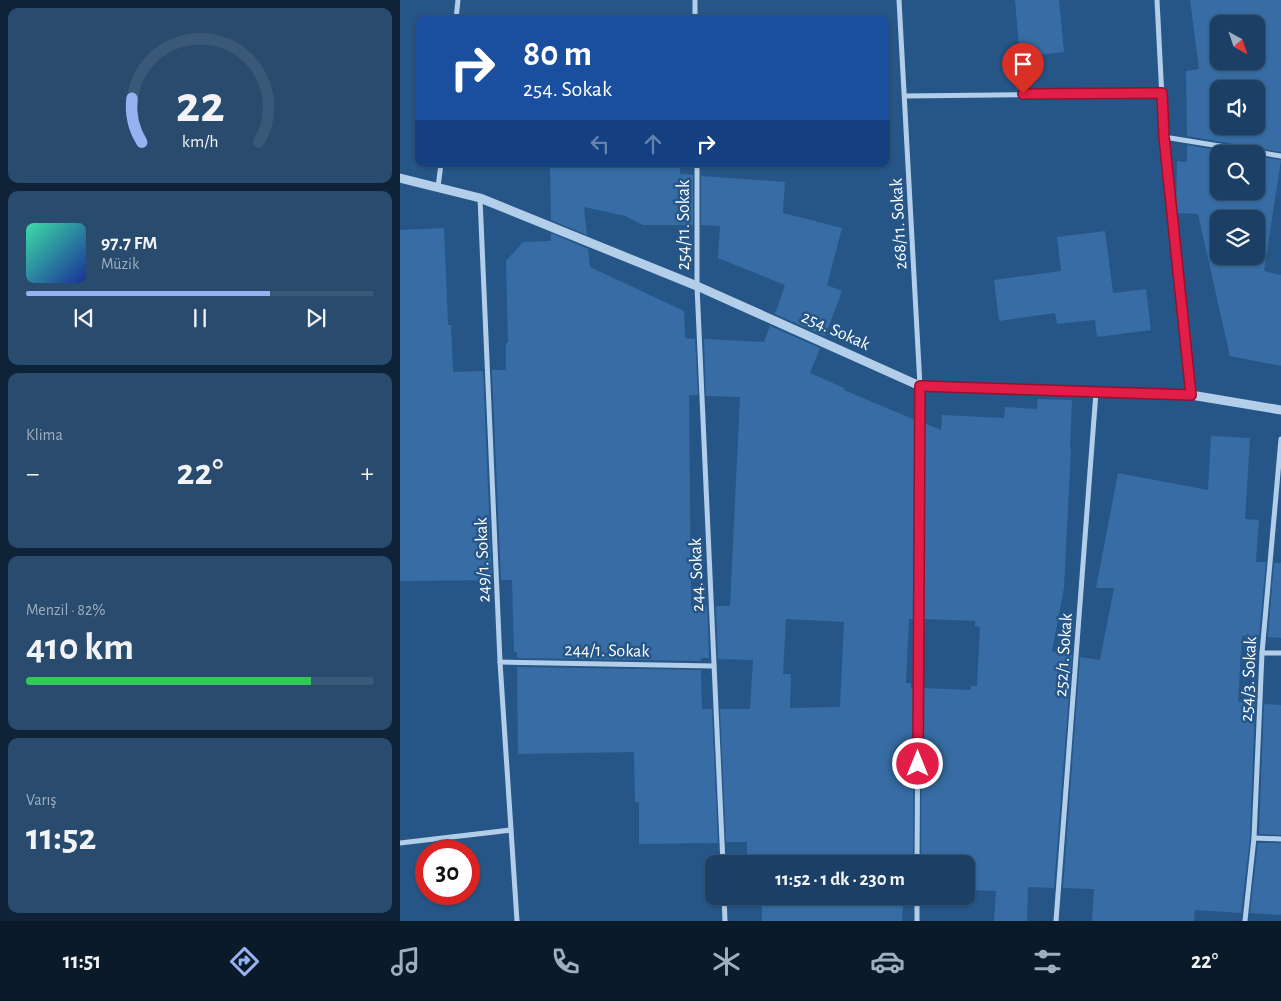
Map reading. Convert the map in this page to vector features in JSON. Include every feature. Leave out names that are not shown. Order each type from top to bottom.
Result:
[{"type":"street","points":[[456,15],[458,0]]},
{"type":"street","points":[[695,0],[695,15]]},
{"type":"street","name":"268/11. Sokak","points":[[899,0],[920,386],[917,855]]},
{"type":"street","points":[[1157,0],[1164,137],[1191,395]]},
{"type":"street","points":[[904,96],[1162,93]]},
{"type":"street","points":[[1164,137],[1281,156]]},
{"type":"street","points":[[438,187],[441,167]]},
{"type":"street","name":"254/11. Sokak","points":[[696,167],[698,286]]},
{"type":"street","name":"254. Sokak","points":[[400,178],[480,198],[698,286],[920,386],[1191,395],[1281,410]]},
{"type":"street","name":"249/1. Sokak","points":[[480,198],[500,662],[518,921]]},
{"type":"street","name":"244. Sokak","points":[[698,286],[723,855]]},
{"type":"street","name":"252/1. Sokak","points":[[1056,921],[1096,392]]},
{"type":"street","name":"254/3. Sokak","points":[[1244,921],[1254,838],[1262,653],[1281,439]]},
{"type":"street","points":[[1262,653],[1281,653]]},
{"type":"street","name":"244/1. Sokak","points":[[500,662],[714,666]]},
{"type":"street","points":[[400,843],[511,830]]},
{"type":"street","points":[[1254,838],[1281,839]]},
{"type":"street","points":[[725,905],[726,921]]},
{"type":"street","points":[[917,905],[917,921]]},
{"type":"building","points":[[1015,0],[1059,0],[1064,52],[1020,57]]},
{"type":"building","points":[[1190,0],[1281,0],[1281,152],[1265,149],[1265,145],[1240,145],[1187,136],[1186,71],[1199,69]]},
{"type":"building","points":[[1187,145],[1210,149],[1210,200],[1265,200],[1265,157],[1281,160],[1265,264],[1265,210],[1210,210],[1210,265],[1265,265],[1264,271],[1281,275],[1281,366],[1230,356],[1198,214],[1176,213],[1177,161],[1187,162]]},
{"type":"building","points":[[550,167],[680,167],[680,174],[693,175],[693,225],[643,225],[625,216],[584,207],[587,235],[551,220]]},
{"type":"building","points":[[701,176],[785,182],[783,213],[842,228],[827,285],[842,291],[825,336],[775,314],[785,285],[718,258],[720,226],[701,225]]},
{"type":"building","points":[[444,228],[448,325],[451,325],[453,372],[483,371],[492,580],[400,581],[400,230]]},
{"type":"building","points":[[1105,231],[1113,293],[1146,289],[1151,330],[1097,337],[1095,320],[1057,324],[1055,313],[999,321],[994,280],[1061,271],[1057,237]]},
{"type":"building","points":[[551,233],[588,249],[590,267],[684,311],[685,338],[695,339],[698,395],[689,395],[691,606],[707,606],[709,658],[701,658],[701,661],[517,658],[517,652],[514,652],[512,580],[501,580],[492,370],[506,370],[506,343],[508,343],[506,261],[523,242],[551,241]]},
{"type":"building","points":[[770,326],[820,348],[810,373],[844,388],[844,390],[915,420],[914,619],[909,619],[906,683],[911,683],[911,688],[914,688],[913,855],[747,855],[747,842],[726,842],[720,709],[750,709],[753,660],[718,659],[716,606],[730,606],[740,397],[706,396],[704,339],[764,342]],"holes":[[[786,619],[844,622],[840,707],[790,708],[791,674],[783,674]]]},
{"type":"building","points":[[1038,399],[1072,400],[1064,588],[1052,651],[1072,655],[1054,888],[1028,887],[1027,921],[994,921],[996,891],[975,890],[975,855],[921,855],[922,688],[971,690],[971,686],[977,686],[980,627],[975,626],[975,621],[923,619],[924,423],[941,430],[942,415],[1004,418],[1005,407],[1037,409]]},
{"type":"building","points":[[1211,436],[1250,438],[1245,519],[1259,520],[1256,562],[1266,562],[1259,637],[1242,636],[1238,702],[1255,703],[1250,838],[1241,913],[1195,910],[1194,921],[1092,921],[1094,889],[1063,888],[1080,657],[1100,660],[1114,588],[1096,588],[1118,473],[1208,490]]},
{"type":"building","points":[[1274,563],[1281,563],[1281,638],[1268,637]]},
{"type":"building","points":[[517,667],[701,670],[702,709],[712,709],[718,843],[639,844],[639,802],[635,802],[634,752],[518,754]]},
{"type":"building","points":[[1264,704],[1281,705],[1281,835],[1259,834]]},
{"type":"building","points":[[1258,843],[1281,843],[1281,915],[1250,913]]},
{"type":"building","points":[[762,905],[903,905],[902,921],[762,921]]},
{"type":"route","points":[[918,764],[920,386],[1191,395],[1164,137],[1162,93],[1023,94]]}]
